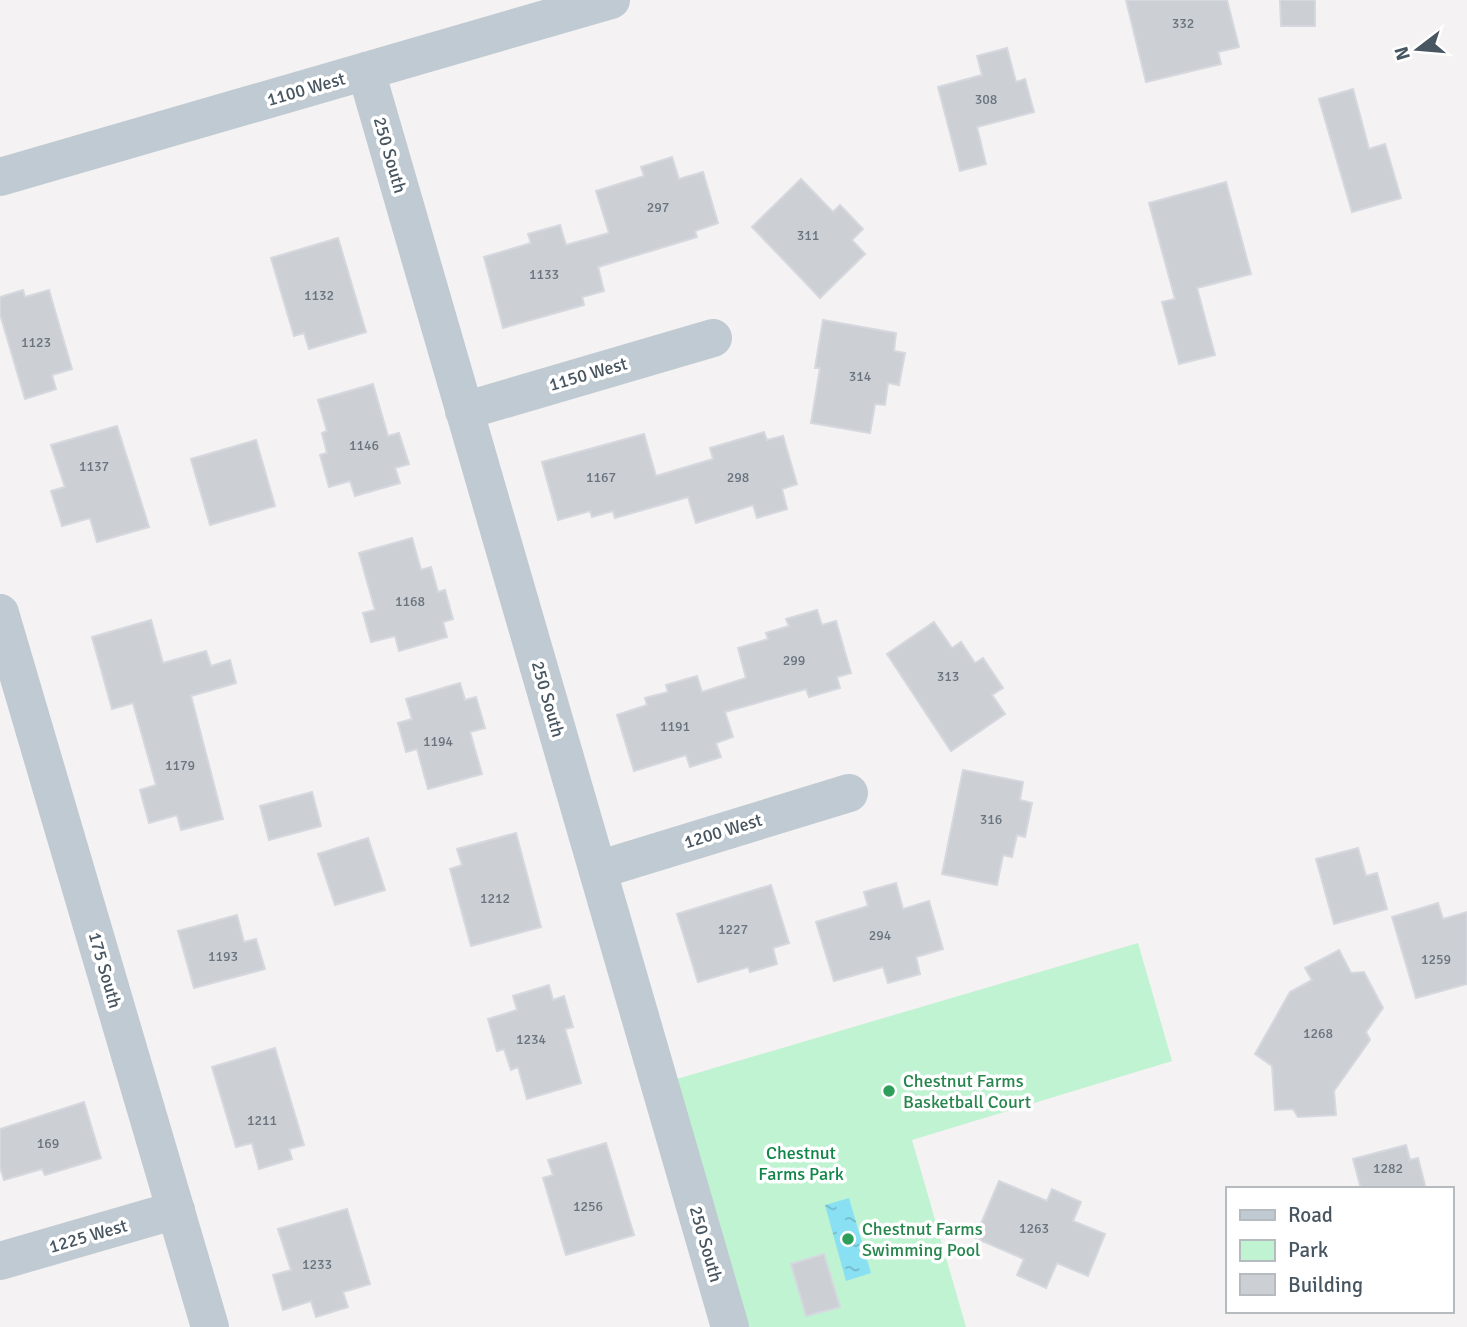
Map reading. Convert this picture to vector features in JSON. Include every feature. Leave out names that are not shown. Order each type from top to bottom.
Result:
[{"type":"street","name":"1100 West","points":[[0,177],[611,0]]},
{"type":"street","name":"250 South","points":[[366,71],[730,1327]]},
{"type":"street","name":"1150 West","points":[[464,411],[713,338]]},
{"type":"street","name":"175 South","points":[[0,613],[210,1327]]},
{"type":"street","name":"1200 West","points":[[598,870],[849,793]]},
{"type":"street","name":"1225 West","points":[[0,1261],[176,1210]]},
{"type":"green space","name":"Chestnut Farms Park","points":[[1138,943],[1172,1061],[912,1140],[966,1327],[731,1327],[660,1084]]},
{"type":"water","name":"Chestnut Farms Swimming Pool","points":[[849,1198],[871,1273],[846,1281],[825,1205]]},
{"type":"building","points":[[1126,0],[1227,0],[1239,47],[1218,52],[1221,64],[1146,82]]},
{"type":"building","points":[[1280,0],[1315,0],[1315,26],[1281,26]]},
{"type":"building","points":[[1007,48],[1016,82],[1025,79],[1034,112],[977,127],[986,164],[960,171],[938,87],[982,75],[977,56]]},
{"type":"building","points":[[1353,89],[1369,149],[1385,144],[1401,198],[1352,212],[1319,99]]},
{"type":"building","points":[[672,157],[679,179],[703,172],[718,223],[695,231],[697,237],[598,267],[604,291],[582,297],[584,305],[503,328],[484,257],[531,243],[528,234],[560,225],[566,245],[609,233],[596,191],[644,176],[641,167]]},
{"type":"building","points":[[801,179],[833,212],[840,205],[863,229],[852,240],[865,254],[820,298],[752,227]]},
{"type":"building","points":[[1226,182],[1251,274],[1197,288],[1215,355],[1179,364],[1162,302],[1175,299],[1149,203]]},
{"type":"building","points":[[338,238],[366,332],[309,349],[304,333],[294,336],[271,258]]},
{"type":"building","points":[[23,290],[25,297],[49,290],[72,369],[52,375],[56,389],[25,399],[0,314],[0,297]]},
{"type":"building","points":[[823,320],[896,333],[894,351],[905,353],[899,385],[888,383],[885,405],[875,404],[870,433],[811,423],[820,368],[815,368]]},
{"type":"building","points":[[373,384],[388,436],[399,433],[409,464],[395,468],[400,483],[355,496],[350,481],[329,487],[320,455],[327,453],[322,433],[327,431],[318,400]]},
{"type":"building","points":[[117,426],[149,527],[97,542],[90,518],[62,526],[51,491],[65,487],[51,445]]},
{"type":"building","points":[[764,432],[767,440],[783,436],[797,484],[782,489],[787,509],[757,518],[753,505],[696,523],[688,497],[615,518],[613,511],[592,517],[590,511],[558,520],[542,462],[644,434],[656,476],[713,459],[710,448]]},
{"type":"building","points":[[256,440],[275,506],[210,525],[191,459]]},
{"type":"building","points":[[412,538],[421,570],[431,567],[438,592],[445,590],[453,619],[443,622],[447,637],[399,651],[395,636],[371,642],[363,613],[375,610],[359,553]]},
{"type":"building","points":[[817,610],[822,625],[836,621],[851,673],[837,677],[840,688],[809,697],[806,689],[725,712],[733,737],[716,743],[721,757],[690,767],[686,755],[634,771],[617,715],[647,705],[645,698],[668,692],[666,685],[697,676],[702,692],[746,678],[738,648],[768,639],[766,633],[789,626],[786,619]]},
{"type":"building","points":[[151,620],[163,663],[206,651],[211,666],[230,660],[236,683],[191,696],[223,819],[181,830],[177,815],[149,823],[140,790],[156,785],[133,703],[112,709],[92,637]]},
{"type":"building","points":[[934,622],[952,648],[961,642],[975,663],[983,658],[1003,688],[992,695],[1005,714],[951,751],[887,654]]},
{"type":"building","points":[[460,683],[465,700],[476,697],[485,728],[470,732],[482,774],[428,789],[417,749],[406,752],[398,723],[412,719],[406,699]]},
{"type":"building","points":[[963,770],[1023,782],[1020,800],[1032,803],[1025,837],[1017,835],[1012,857],[1003,855],[997,885],[942,874]]},
{"type":"building","points":[[312,792],[321,826],[269,840],[260,806]]},
{"type":"building","points":[[516,833],[541,927],[471,946],[450,869],[462,865],[457,849]]},
{"type":"building","points":[[368,838],[385,890],[335,905],[318,854]]},
{"type":"building","points":[[1358,848],[1366,876],[1377,873],[1387,909],[1334,924],[1316,859]]},
{"type":"building","points":[[896,883],[903,909],[929,901],[943,949],[916,957],[920,974],[888,983],[883,967],[834,981],[816,922],[868,906],[864,892]]},
{"type":"building","points":[[771,885],[789,943],[773,948],[777,964],[750,972],[748,967],[698,982],[677,914]]},
{"type":"building","points":[[1438,903],[1443,919],[1467,912],[1467,984],[1416,998],[1392,917]]},
{"type":"building","points":[[237,915],[244,942],[256,939],[265,969],[194,988],[178,931]]},
{"type":"building","points":[[1339,950],[1351,973],[1364,972],[1383,1008],[1366,1032],[1370,1040],[1334,1091],[1336,1115],[1298,1117],[1293,1109],[1275,1110],[1272,1066],[1255,1054],[1290,992],[1312,980],[1305,968]]},
{"type":"building","points":[[549,985],[553,1000],[564,996],[573,1027],[565,1029],[581,1083],[527,1099],[518,1067],[511,1070],[504,1049],[497,1051],[488,1019],[517,1010],[513,996]]},
{"type":"building","points":[[275,1048],[304,1145],[289,1149],[292,1159],[259,1169],[252,1143],[236,1147],[212,1067]]},
{"type":"building","points":[[84,1102],[101,1158],[45,1175],[42,1169],[4,1180],[0,1167],[0,1129]]},
{"type":"building","points":[[606,1143],[634,1235],[566,1255],[543,1178],[553,1175],[548,1160]]},
{"type":"building","points":[[1406,1145],[1410,1160],[1418,1158],[1425,1187],[1360,1187],[1353,1159]]},
{"type":"building","points":[[999,1181],[1047,1201],[1052,1189],[1081,1202],[1073,1221],[1105,1234],[1088,1276],[1057,1263],[1046,1288],[1017,1275],[1024,1259],[975,1238]]},
{"type":"building","points":[[347,1209],[370,1284],[343,1292],[348,1307],[316,1317],[311,1301],[283,1310],[273,1275],[291,1270],[278,1229]]},
{"type":"building","points":[[824,1254],[840,1307],[806,1316],[791,1264]]},
{"type":"place","name":"Chestnut Farms Basketball Court","points":[[889,1091]]},
{"type":"place","name":"Chestnut Farms Swimming Pool","points":[[848,1239]]}]
